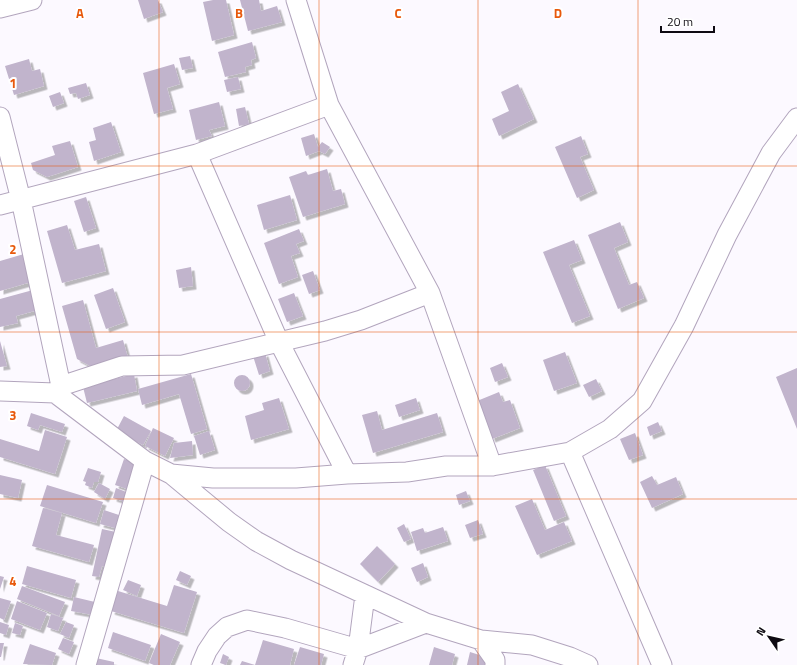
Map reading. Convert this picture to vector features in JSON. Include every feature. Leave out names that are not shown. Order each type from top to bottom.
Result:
[{"type":"street","points":[[0,8],[32,0]]},
{"type":"street","points":[[296,0],[330,105],[430,294],[492,466]]},
{"type":"street","points":[[0,205],[197,154],[330,105]]},
{"type":"street","points":[[0,117],[21,200],[58,390],[145,461],[171,474],[228,522],[256,541],[291,560],[426,623],[481,640],[532,646],[570,657],[588,665]]},
{"type":"street","points":[[171,474],[213,478],[296,478],[347,474],[407,472],[446,466],[492,466],[570,452],[610,429],[642,401],[684,326],[727,235],[771,153],[797,118]]},
{"type":"street","points":[[197,154],[279,342],[347,474]]},
{"type":"street","points":[[0,390],[58,390],[122,366],[183,365],[325,331],[362,320],[430,294]]},
{"type":"street","points":[[570,452],[662,665]]},
{"type":"street","points":[[86,665],[145,461]]},
{"type":"street","points":[[356,657],[365,595]]},
{"type":"street","points":[[201,665],[206,652],[216,636],[227,627],[247,620],[285,628],[356,657],[426,623]]},
{"type":"street","points":[[481,640],[495,660],[495,665]]},
{"type":"building","points":[[138,0],[158,0],[163,12],[144,19]]},
{"type":"building","points":[[226,0],[234,35],[212,41],[203,2]]},
{"type":"building","points":[[240,0],[259,0],[261,11],[277,6],[282,22],[248,31]]},
{"type":"building","points":[[252,42],[256,58],[251,60],[252,65],[245,67],[246,72],[225,77],[218,52]]},
{"type":"building","points":[[190,56],[193,68],[182,70],[179,58]]},
{"type":"building","points":[[29,59],[32,71],[40,69],[44,86],[14,95],[5,66]]},
{"type":"building","points":[[174,64],[180,84],[167,88],[173,109],[154,114],[143,73]]},
{"type":"building","points":[[238,77],[241,89],[227,92],[224,80]]},
{"type":"building","points":[[86,83],[90,95],[78,99],[76,93],[70,94],[68,88]]},
{"type":"building","points":[[518,84],[534,119],[499,136],[492,119],[509,111],[501,92]]},
{"type":"building","points":[[60,92],[64,103],[53,107],[49,96]]},
{"type":"building","points":[[219,102],[225,126],[209,130],[212,136],[196,140],[189,110]]},
{"type":"building","points":[[245,107],[249,124],[239,126],[236,109]]},
{"type":"building","points":[[111,122],[121,152],[94,161],[89,142],[96,140],[93,128]]},
{"type":"building","points":[[314,134],[318,147],[322,142],[330,147],[325,154],[319,151],[306,156],[301,138]]},
{"type":"building","points":[[581,136],[588,154],[580,157],[594,190],[577,198],[555,147]]},
{"type":"building","points":[[70,141],[78,167],[47,177],[33,170],[31,163],[55,155],[52,146]]},
{"type":"building","points":[[327,169],[333,191],[341,189],[345,204],[303,217],[289,177],[306,171],[308,175]]},
{"type":"building","points":[[290,195],[297,220],[264,230],[257,205]]},
{"type":"building","points":[[86,197],[96,228],[84,232],[74,201]]},
{"type":"building","points":[[620,222],[628,242],[614,248],[629,285],[637,282],[644,298],[618,309],[588,235]]},
{"type":"building","points":[[67,225],[75,250],[99,244],[106,271],[62,283],[47,231]]},
{"type":"building","points":[[299,229],[304,241],[296,244],[300,253],[291,256],[298,277],[279,284],[264,243]]},
{"type":"building","points":[[574,240],[582,260],[569,265],[590,316],[572,323],[543,252]]},
{"type":"building","points":[[24,254],[31,282],[0,291],[0,261]]},
{"type":"building","points":[[191,267],[193,286],[179,288],[176,270]]},
{"type":"building","points":[[313,271],[320,290],[309,294],[302,275]]},
{"type":"building","points":[[113,288],[125,322],[106,329],[94,295]]},
{"type":"building","points":[[33,290],[38,310],[16,316],[18,323],[0,327],[0,299]]},
{"type":"building","points":[[294,293],[303,316],[287,322],[278,299]]},
{"type":"building","points":[[83,300],[96,348],[123,340],[128,358],[94,368],[77,359],[62,306]]},
{"type":"building","points":[[0,341],[7,366],[0,367]]},
{"type":"building","points":[[565,352],[577,383],[554,391],[543,360]]},
{"type":"building","points":[[265,353],[270,371],[259,375],[253,356]]},
{"type":"building","points":[[502,363],[508,377],[495,382],[490,368]]},
{"type":"building","points":[[797,368],[797,429],[776,377]]},
{"type":"building","points":[[134,374],[137,391],[87,403],[83,387]]},
{"type":"building","points":[[191,374],[207,429],[191,434],[179,394],[142,405],[138,389]]},
{"type":"building","points":[[242,375],[248,377],[250,383],[248,389],[242,391],[236,389],[234,383],[236,377]]},
{"type":"building","points":[[596,379],[602,391],[589,397],[583,385]]},
{"type":"building","points":[[499,392],[503,402],[510,400],[520,428],[492,439],[477,401]]},
{"type":"building","points":[[279,398],[289,429],[251,440],[245,416],[264,410],[262,403]]},
{"type":"building","points":[[416,398],[420,410],[399,417],[395,405]]},
{"type":"building","points":[[377,411],[382,430],[437,413],[443,432],[373,453],[362,415]]},
{"type":"building","points":[[31,413],[65,424],[62,432],[40,425],[38,430],[27,426]]},
{"type":"building","points":[[124,416],[151,431],[143,445],[116,431]]},
{"type":"building","points":[[658,422],[662,431],[650,436],[647,427]]},
{"type":"building","points":[[153,428],[174,438],[165,456],[145,446]]},
{"type":"building","points":[[45,430],[67,437],[55,474],[0,457],[0,439],[39,451]]},
{"type":"building","points":[[209,431],[215,450],[200,455],[194,436]]},
{"type":"building","points":[[635,433],[643,455],[629,460],[620,439]]},
{"type":"building","points":[[192,441],[193,455],[170,458],[174,443]]},
{"type":"building","points":[[124,459],[136,463],[127,489],[115,485]]},
{"type":"building","points":[[545,465],[566,516],[554,521],[533,470]]},
{"type":"building","points":[[88,468],[101,472],[98,482],[94,482],[92,488],[85,485],[86,482],[83,481]]},
{"type":"building","points":[[0,475],[22,480],[18,498],[0,494]]},
{"type":"building","points":[[652,476],[657,485],[676,477],[683,494],[652,508],[640,482]]},
{"type":"building","points":[[99,483],[110,489],[105,499],[94,492]]},
{"type":"building","points":[[47,485],[103,502],[96,523],[40,506]]},
{"type":"building","points":[[116,488],[129,493],[125,502],[113,498]]},
{"type":"building","points":[[466,491],[470,501],[459,505],[456,495]]},
{"type":"building","points":[[532,499],[545,530],[564,522],[572,541],[537,555],[515,506]]},
{"type":"building","points":[[43,508],[62,513],[56,535],[94,545],[89,562],[32,546]]},
{"type":"building","points":[[104,510],[119,515],[115,528],[100,524]]},
{"type":"building","points":[[478,520],[483,534],[470,538],[465,525]]},
{"type":"building","points":[[404,524],[411,539],[404,542],[397,528]]},
{"type":"building","points":[[443,527],[448,541],[417,551],[411,532],[423,528],[425,533]]},
{"type":"building","points":[[102,529],[116,532],[109,567],[102,566],[99,577],[92,576]]},
{"type":"building","points":[[377,546],[395,564],[378,582],[360,564]]},
{"type":"building","points":[[423,563],[428,577],[417,582],[411,568]]},
{"type":"building","points":[[27,566],[76,580],[71,598],[22,584]]},
{"type":"building","points":[[180,571],[191,576],[187,585],[176,580]]},
{"type":"building","points":[[0,576],[4,577],[0,589]]},
{"type":"building","points":[[128,580],[141,585],[137,596],[123,590]]},
{"type":"building","points":[[174,585],[197,592],[184,633],[111,611],[118,591],[167,606]]},
{"type":"building","points":[[22,586],[65,602],[59,616],[17,599]]},
{"type":"building","points":[[74,597],[95,602],[93,615],[71,611]]},
{"type":"building","points":[[0,598],[11,601],[4,620],[0,618]]},
{"type":"building","points":[[17,601],[47,613],[40,630],[11,619]]},
{"type":"building","points":[[51,614],[63,618],[58,631],[47,627]]},
{"type":"building","points":[[0,622],[9,625],[6,635],[0,633]]},
{"type":"building","points":[[66,622],[74,625],[69,638],[60,634]]},
{"type":"building","points":[[15,623],[23,626],[20,635],[12,633]]},
{"type":"building","points":[[113,632],[151,645],[145,661],[108,648]]},
{"type":"building","points":[[161,634],[180,642],[170,665],[154,665],[149,663]]},
{"type":"building","points":[[63,638],[74,642],[69,654],[58,649]]},
{"type":"building","points":[[263,640],[294,649],[290,665],[255,665]]},
{"type":"building","points":[[0,643],[4,643],[1,657],[0,657]]},
{"type":"building","points":[[30,644],[56,653],[52,665],[23,664]]},
{"type":"building","points":[[300,647],[324,654],[321,665],[294,665]]},
{"type":"building","points":[[434,647],[455,654],[452,665],[429,665]]},
{"type":"building","points":[[470,652],[489,658],[487,665],[467,665]]},
{"type":"building","points":[[223,654],[229,657],[226,665],[220,663]]},
{"type":"building","points":[[96,658],[114,662],[114,665],[94,665]]},
{"type":"building","points":[[242,661],[255,665],[240,665]]}]
